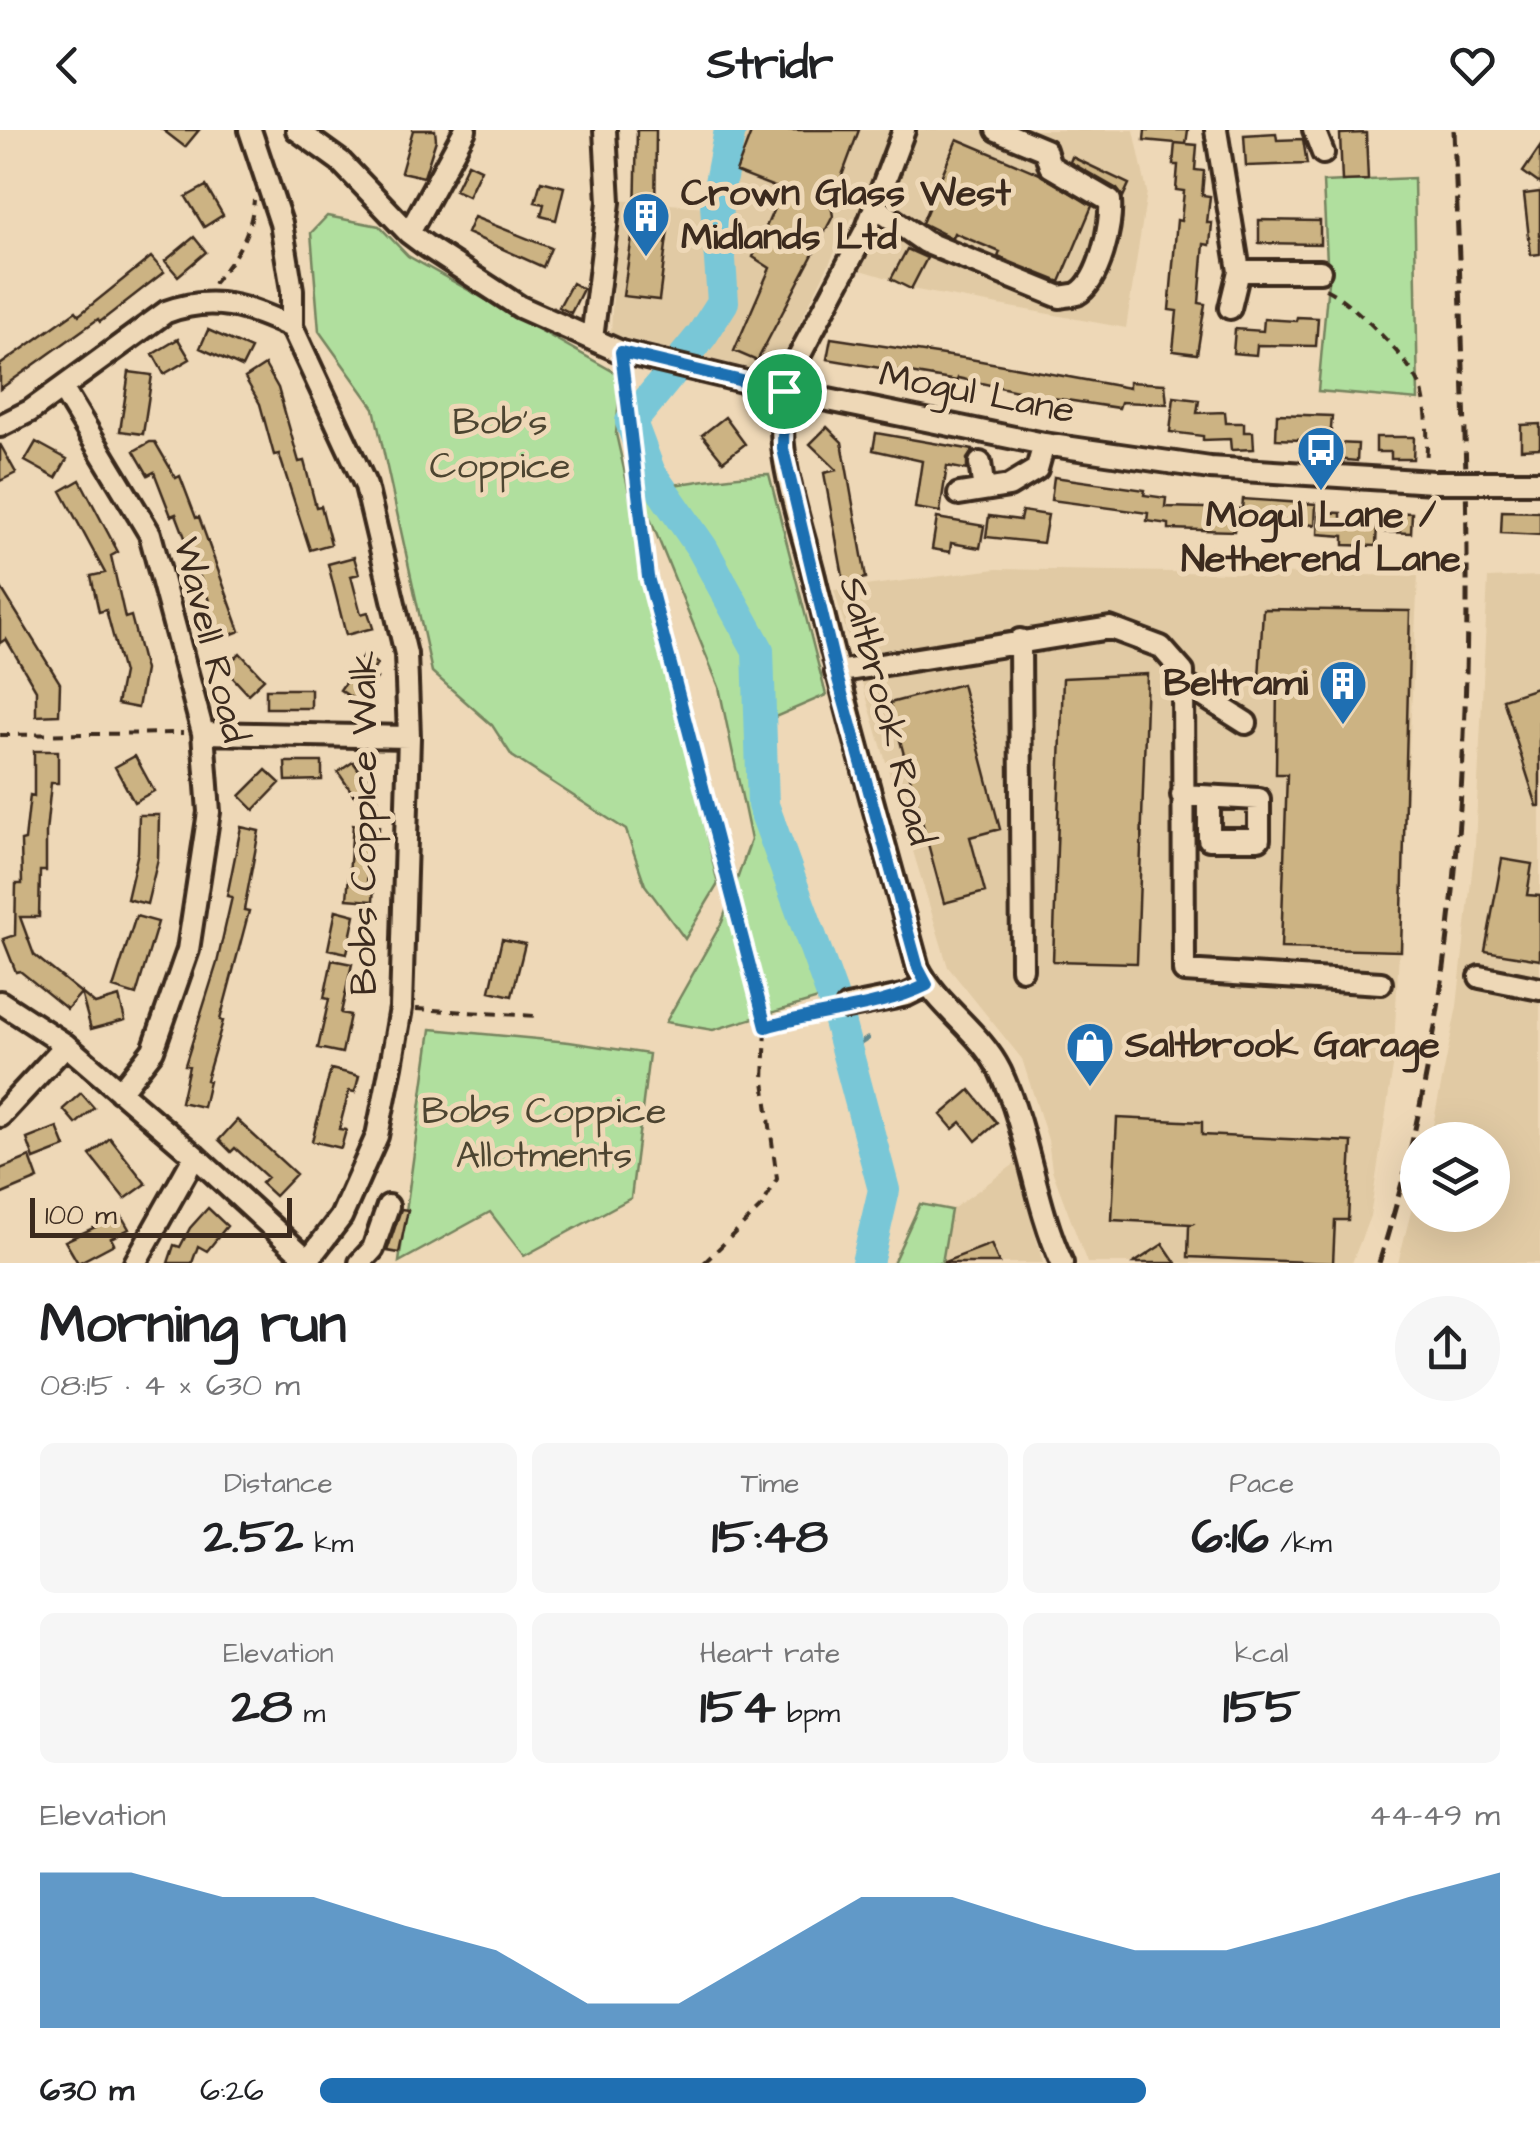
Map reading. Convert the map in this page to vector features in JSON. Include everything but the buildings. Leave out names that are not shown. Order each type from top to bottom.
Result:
[{"type":"street","points":[[0,426],[30,411],[166,312],[185,305],[246,306],[292,326],[292,290],[281,223],[250,130]]},
{"type":"street","name":"Mogul Lane","points":[[297,130],[340,161],[408,233],[520,307],[621,352],[784,391],[1044,444],[1210,468],[1428,482],[1540,482]]},
{"type":"street","points":[[408,233],[464,130]]},
{"type":"street","points":[[592,339],[609,202],[606,130]]},
{"type":"street","points":[[784,391],[867,228],[904,130]]},
{"type":"street","points":[[875,207],[925,242],[1060,297],[1076,295],[1086,285],[1108,236],[1110,201],[1050,166],[1045,150],[997,130]]},
{"type":"street","points":[[1216,130],[1239,271],[1230,308]]},
{"type":"street","points":[[1314,130],[1323,154]]},
{"type":"street","points":[[1239,271],[1315,271]]},
{"type":"street","name":"Bobs Coppice Walk","points":[[292,326],[366,486],[406,654],[409,736],[401,1008],[377,1136],[341,1217],[310,1261]]},
{"type":"street","name":"Wavell Road","points":[[62,388],[150,534],[203,733],[209,812],[188,950],[154,1050],[120,1092]]},
{"type":"street","name":"Saltbrook Road","points":[[784,391],[783,449],[836,672],[918,968],[927,985],[970,1031],[999,1070],[1029,1150],[1047,1227],[1062,1263]]},
{"type":"street","points":[[959,494],[1009,486],[1037,469],[1044,444]]},
{"type":"street","points":[[980,464],[984,490]]},
{"type":"street","points":[[836,672],[1110,628],[1161,646],[1183,672],[1184,971],[1381,984]]},
{"type":"street","points":[[1020,640],[1022,969]]},
{"type":"street","points":[[1183,683],[1246,723]]},
{"type":"street","points":[[203,733],[409,736]]},
{"type":"street","points":[[1182,795],[1209,797]]},
{"type":"street","points":[[1480,977],[1540,989]]},
{"type":"street","points":[[847,1007],[907,995],[927,985]]},
{"type":"street","points":[[0,1002],[66,1045],[310,1261]]},
{"type":"street","points":[[0,1116],[66,1045]]},
{"type":"street","points":[[135,1263],[195,1156]]},
{"type":"street","points":[[360,1263],[373,1250],[388,1206]]},
{"type":"path","points":[[200,304],[236,257],[252,224],[254,180],[264,174]]},
{"type":"path","points":[[1315,271],[1318,286],[1339,294],[1365,317],[1422,389],[1428,482]]},
{"type":"path","points":[[621,352],[648,577],[766,1027],[764,1081],[777,1180],[762,1206],[704,1263]]},
{"type":"path","points":[[0,735],[203,733]]},
{"type":"path","points":[[766,1027],[847,1007]]},
{"type":"path","points":[[401,1008],[536,1016]]},
{"type":"shaded area","points":[[729,130],[1134,130],[1147,192],[1126,328],[911,289],[861,270],[882,225],[852,218],[774,374],[611,335],[617,200],[721,208]]},
{"type":"shaded area","points":[[996,569],[1418,576],[1393,1067],[1370,1216],[1352,1263],[1087,1263],[1052,1170],[1048,1140],[1022,1059],[948,967],[834,590]]},
{"type":"shaded area","points":[[1540,576],[1540,1263],[1398,1263],[1406,1232],[1510,1232],[1510,1122],[1434,1122],[1457,1006],[1475,845],[1488,578]]},
{"type":"shaded area","points":[[1016,1163],[1043,1263],[942,1263],[951,1210]]},
{"type":"green space","points":[[1414,178],[1418,400],[1318,391],[1328,282],[1323,182]]},
{"type":"green space","name":"Bob's Coppice","points":[[327,216],[379,226],[408,256],[621,376],[616,434],[718,884],[685,939],[645,885],[626,830],[512,756],[492,725],[432,672],[374,408],[319,331],[311,233]]},
{"type":"green space","points":[[769,474],[826,695],[761,723],[763,805],[832,995],[713,1030],[666,1022],[722,922],[751,840],[719,687],[638,489]]},
{"type":"green space","name":"Bobs Coppice Allotments","points":[[431,1029],[649,1054],[631,1198],[524,1256],[490,1212],[399,1262]]},
{"type":"green space","points":[[920,1204],[951,1210],[942,1263],[893,1263]]},
{"type":"waterway","points":[[730,130],[716,204],[723,302],[702,335],[631,422],[650,473],[702,548],[758,650],[763,805],[832,995],[884,1190],[867,1263]]},
{"type":"waterway","points":[[847,1052],[867,1039]]},
{"type":"railway","points":[[1379,1263],[1416,1124],[1442,984],[1457,843],[1467,559],[1454,130]]},
{"type":"place","name":"Crown Glass West Midlands Ltd","points":[[646,258]]},
{"type":"place","name":"Mogul Lane / Netherend Lane","points":[[1321,492]]},
{"type":"place","name":"Beltrami","points":[[1343,726]]},
{"type":"place","name":"Saltbrook Garage","points":[[1090,1088]]},
{"type":"route","points":[[621,352],[784,391],[783,449],[836,672],[918,968],[927,985],[907,995],[804,1015],[766,1027],[648,577],[621,352]]}]
